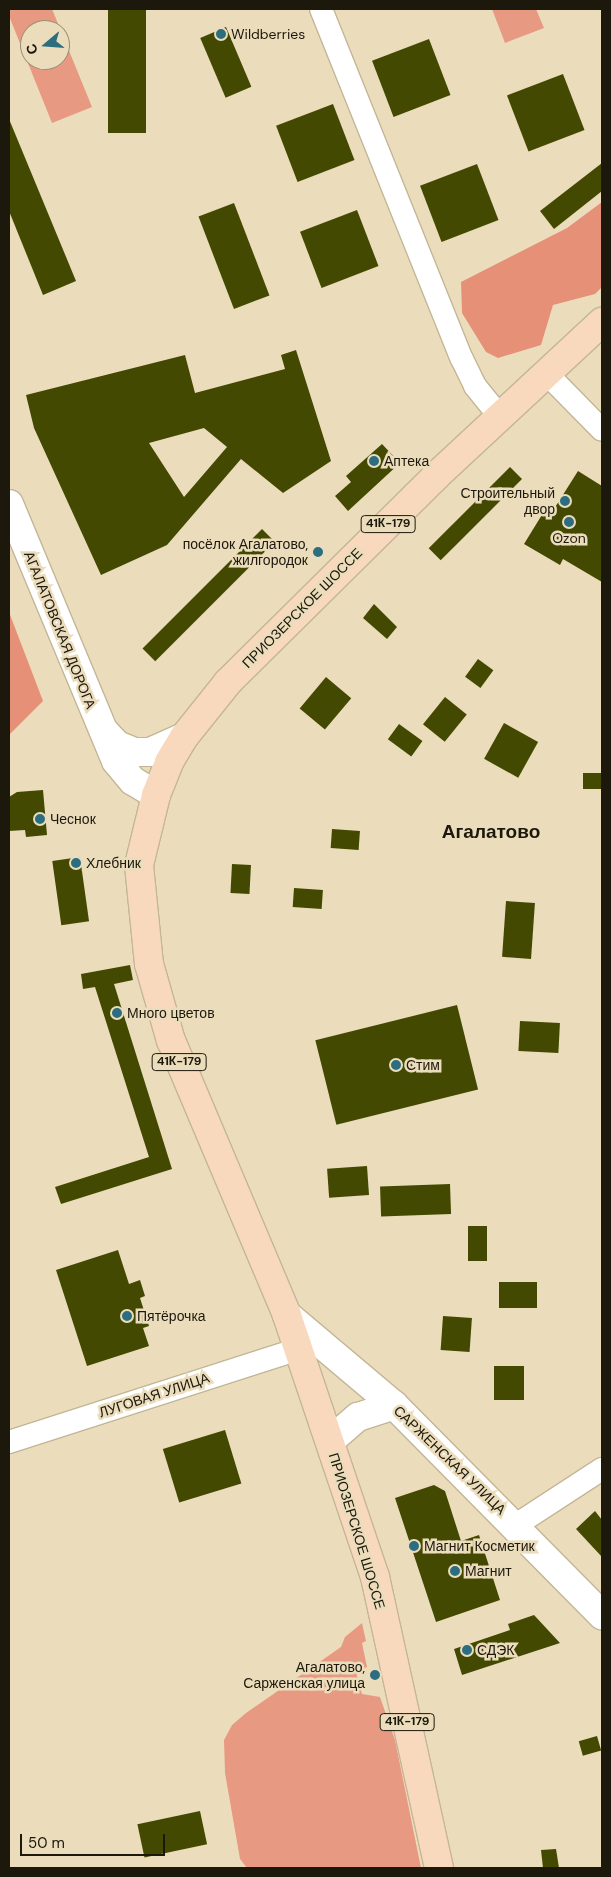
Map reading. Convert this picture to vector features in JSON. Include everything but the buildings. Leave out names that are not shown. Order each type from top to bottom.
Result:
[{"type":"main road","name":"ПРИОЗЕРСКОЕ ШОССЕ","points":[[184,737],[228,682],[500,416],[602,322]]},
{"type":"main road","name":"АГАЛАТОВСКАЯ ДОРОГА","points":[[9,504],[116,761],[133,781],[156,794]]},
{"type":"main road","points":[[101,728],[116,745],[134,752],[150,752],[184,737]]},
{"type":"main road","name":"41К-179","points":[[184,737],[156,794],[139,865],[149,964],[174,1049],[287,1315]]},
{"type":"main road","name":"ПРИОЗЕРСКОЕ ШОССЕ","points":[[287,1315],[375,1577],[439,1868]]},
{"type":"main road","name":"САРЖЕНСКАЯ УЛИЦА","points":[[287,1315],[394,1405],[516,1524],[602,1616]]},
{"type":"main road","points":[[330,1441],[358,1417],[394,1405]]},
{"type":"street","points":[[321,9],[462,359],[475,386],[500,416]]},
{"type":"street","points":[[547,374],[602,430]]},
{"type":"street","name":"ЛУГОВАЯ УЛИЦА","points":[[9,1442],[299,1349]]},
{"type":"street","points":[[516,1524],[602,1469]]},
{"type":"shaded area","points":[[9,9],[52,9],[56,20],[20,20],[20,43],[9,16]]},
{"type":"shaded area","points":[[492,9],[536,9],[544,28],[505,43]]},
{"type":"shaded area","points":[[70,53],[92,107],[52,123],[31,70],[70,70]]},
{"type":"shaded area","points":[[602,202],[602,287],[595,294],[553,305],[541,345],[498,358],[486,352],[462,313],[461,282],[567,228]]},
{"type":"shaded area","points":[[9,612],[43,701],[9,735]]},
{"type":"shaded area","points":[[362,1623],[366,1641],[362,1643],[367,1667],[356,1672],[362,1694],[380,1697],[395,1740],[421,1868],[247,1868],[240,1859],[225,1773],[224,1740],[232,1725],[246,1713],[341,1647],[345,1637]]},
{"type":"place","name":"Wildberries","points":[[221,34]]},
{"type":"place","name":"Аптека","points":[[374,461]]},
{"type":"place","name":"Строительный двор","points":[[565,501]]},
{"type":"place","name":"Ozon","points":[[569,522]]},
{"type":"place","name":"посёлок Агалатово, жилгородок","points":[[318,552]]},
{"type":"place","name":"Чеснок","points":[[40,819]]},
{"type":"place","name":"Хлебник","points":[[76,863]]},
{"type":"place","name":"Много цветов","points":[[117,1013]]},
{"type":"place","name":"Стим","points":[[396,1065]]},
{"type":"place","name":"Пятёрочка","points":[[127,1316]]},
{"type":"place","name":"Магнит Косметик","points":[[414,1546]]},
{"type":"place","name":"Магнит","points":[[455,1571]]},
{"type":"place","name":"СДЭК","points":[[467,1650]]},
{"type":"place","name":"Агалатово, Сарженская улица","points":[[375,1675]]},
{"type":"district","name":"Агалатово","points":[[491,832]]}]
